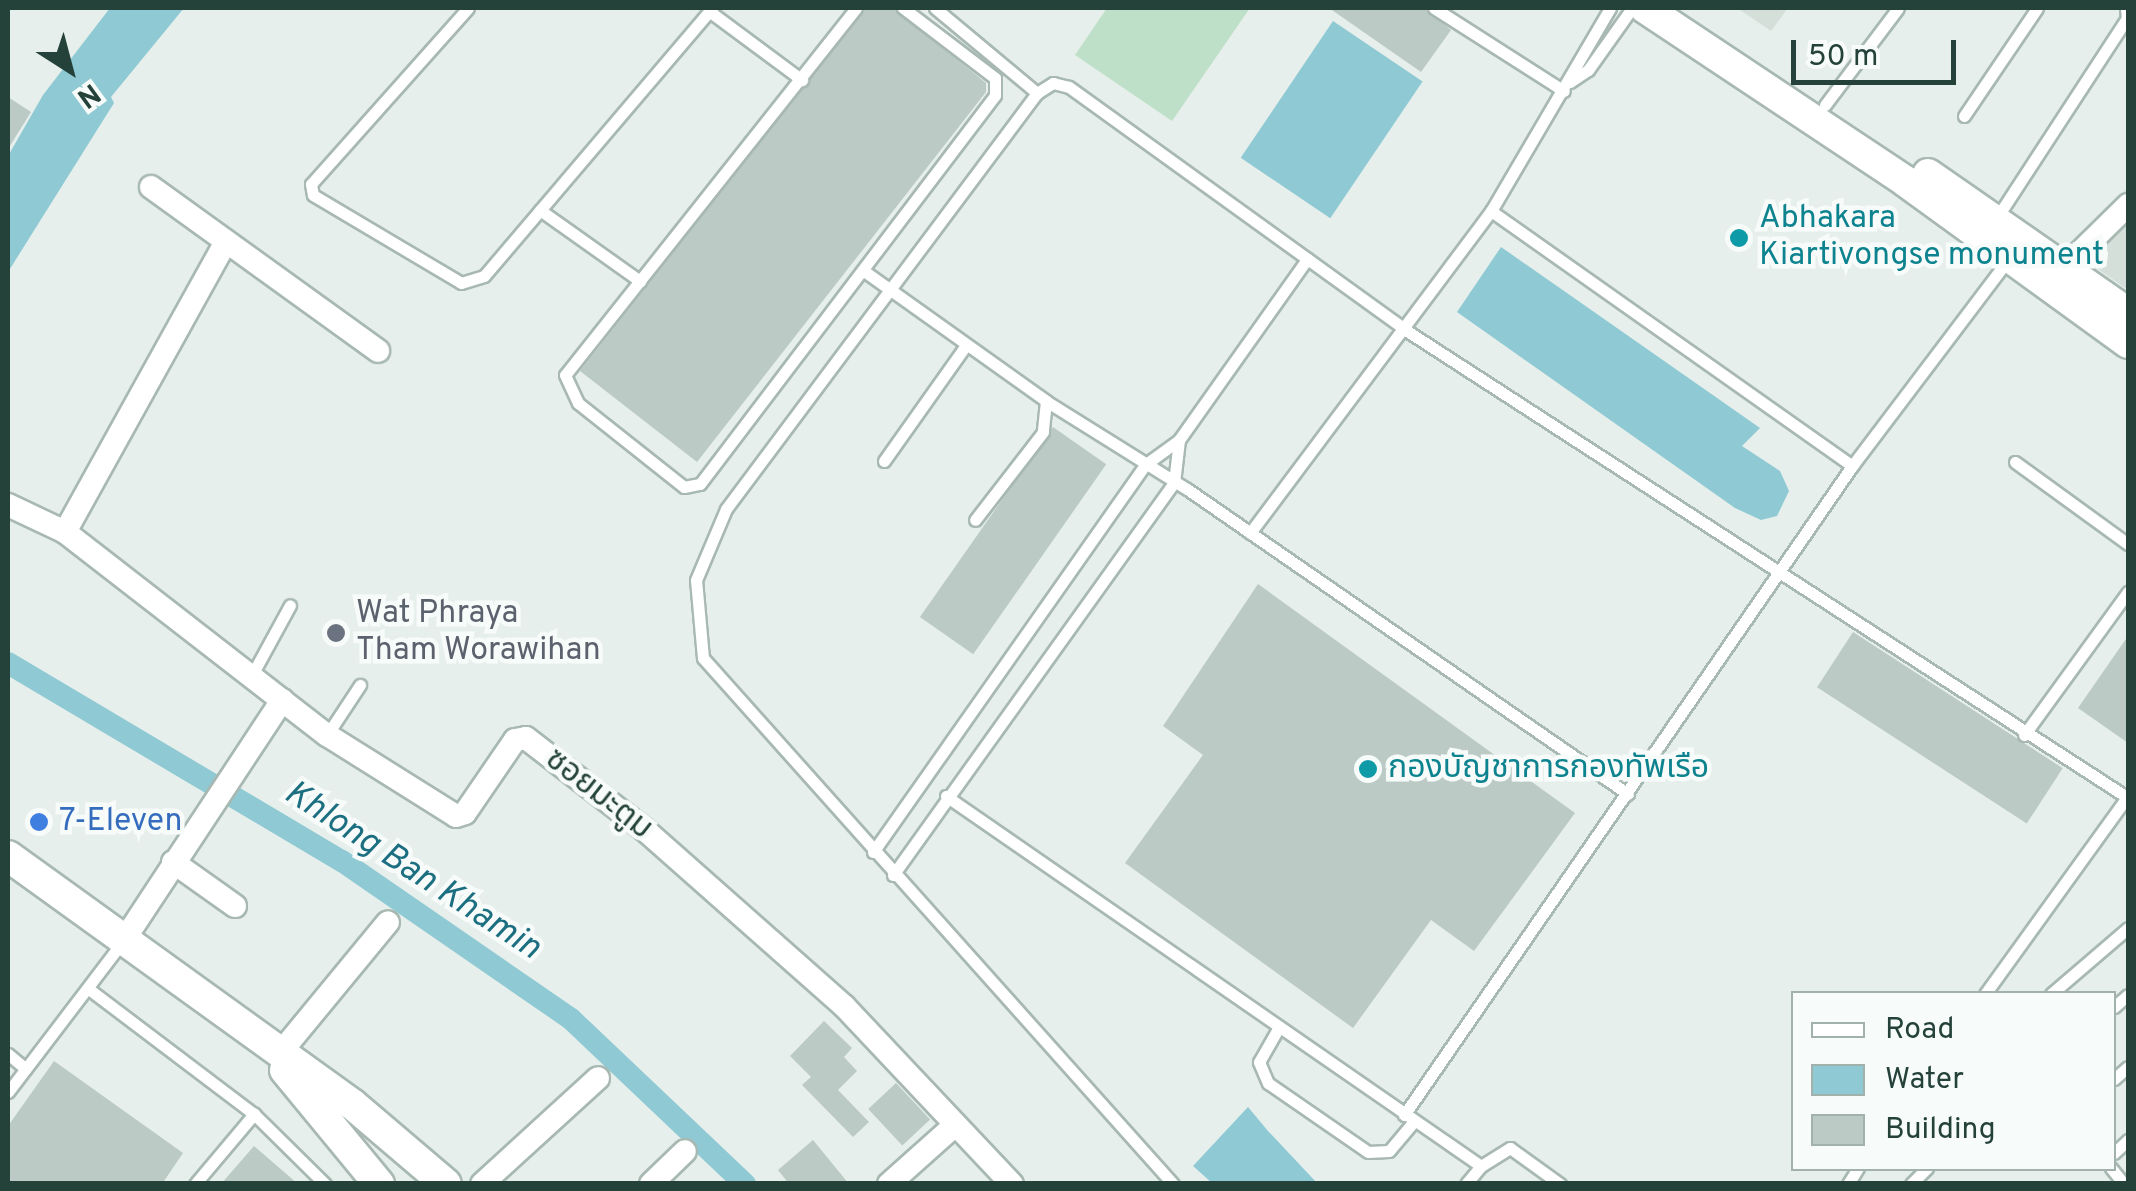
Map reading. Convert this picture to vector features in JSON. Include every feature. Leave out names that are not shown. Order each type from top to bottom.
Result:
[{"type":"main road","points":[[1645,8],[2017,247],[2128,342]]},
{"type":"main road","points":[[1681,8],[1996,219],[2017,247],[2066,266],[2128,313]]},
{"type":"main road","points":[[8,856],[126,937],[281,1052],[391,1135],[446,1184]]},
{"type":"main road","points":[[255,1034],[371,1173],[388,1184]]},
{"type":"main road","points":[[391,1135],[428,1184]]},
{"type":"street","points":[[151,187],[378,351]]},
{"type":"street","points":[[2066,266],[2128,205]]},
{"type":"street","points":[[64,532],[226,242]]},
{"type":"street","name":"ซอยมะตูม","points":[[8,505],[64,532],[253,673],[327,735],[462,816],[515,740],[526,738],[645,830],[844,1006],[1012,1184]]},
{"type":"street","points":[[126,937],[282,700]]},
{"type":"street","points":[[173,862],[235,906]]},
{"type":"street","points":[[281,1052],[388,922]]},
{"type":"street","points":[[482,1184],[598,1078]]},
{"type":"street","points":[[889,1184],[955,1124]]},
{"type":"street","points":[[651,1184],[686,1151]]},
{"type":"lane","points":[[468,8],[310,184],[313,196],[461,283],[484,276],[711,9],[802,80]]},
{"type":"lane","points":[[856,8],[565,375],[566,388],[691,488],[864,271],[998,86],[903,8]]},
{"type":"lane","points":[[935,8],[1037,93]]},
{"type":"lane","points":[[1434,8],[1567,86]]},
{"type":"lane","points":[[1250,533],[1491,211],[1567,86],[1574,60],[1610,8]]},
{"type":"lane","points":[[1567,86],[1588,70],[1632,8]]},
{"type":"lane","points":[[1825,105],[1898,8]]},
{"type":"lane","points":[[1964,116],[2037,8]]},
{"type":"lane","points":[[1996,219],[2127,18],[2126,8]]},
{"type":"lane","points":[[1173,1184],[703,658],[696,580],[726,509],[1037,93],[1053,83],[1069,87],[1404,329],[1780,578],[2128,797],[1988,991]]},
{"type":"lane","points":[[540,210],[640,281]]},
{"type":"lane","points":[[1491,211],[1852,466]]},
{"type":"lane","points":[[1279,1028],[1259,1062],[1268,1083],[1368,1152],[1389,1151],[1628,794],[1780,578],[1852,466],[2017,247]]},
{"type":"lane","points":[[873,852],[1146,464],[1179,440],[1308,259]]},
{"type":"lane","points":[[864,271],[1046,401],[1250,533],[1628,794]]},
{"type":"lane","points":[[884,461],[966,345]]},
{"type":"lane","points":[[975,520],[1043,432],[1046,401]]},
{"type":"lane","points":[[893,875],[1174,483],[1179,440]]},
{"type":"lane","points":[[2015,462],[2128,544]]},
{"type":"lane","points":[[2024,734],[2128,592]]},
{"type":"lane","points":[[253,673],[290,606]]},
{"type":"lane","points":[[327,735],[360,686]]},
{"type":"lane","points":[[946,796],[1481,1166]]},
{"type":"lane","points":[[899,815],[920,833]]},
{"type":"lane","points":[[2054,991],[2128,928]]},
{"type":"lane","points":[[8,1092],[90,990],[126,937]]},
{"type":"lane","points":[[90,990],[254,1114],[325,1184]]},
{"type":"lane","points":[[8,1054],[26,1069]]},
{"type":"lane","points":[[195,1184],[254,1114]]},
{"type":"lane","points":[[1466,1184],[1481,1166],[1510,1148],[1560,1184]]},
{"type":"shaded area","points":[[1737,8],[1788,8],[1771,31]]},
{"type":"shaded area","points":[[2128,187],[2128,290],[2069,249]]},
{"type":"green space","points":[[1107,8],[1250,8],[1172,121],[1075,55]]},
{"type":"water","points":[[110,8],[184,8],[111,97],[114,103],[8,272],[8,156],[43,95]]},
{"type":"water","points":[[1333,21],[1423,81],[1330,218],[1241,158]]},
{"type":"water","points":[[1501,247],[1760,428],[1742,446],[1780,471],[1789,491],[1777,516],[1761,520],[1735,508],[1457,312]]},
{"type":"water","points":[[1248,1107],[1317,1183],[1212,1183],[1193,1166]]},
{"type":"building","points":[[865,8],[894,8],[986,83],[986,92],[697,462],[580,371]]},
{"type":"building","points":[[1329,8],[1424,8],[1451,30],[1421,72]]},
{"type":"building","points":[[8,97],[31,112],[8,149]]},
{"type":"building","points":[[1053,427],[1106,464],[973,654],[920,617]]},
{"type":"building","name":"กองบัญชาการกองทัพเรือ","points":[[1258,584],[1575,813],[1474,951],[1431,920],[1353,1028],[1125,863],[1203,755],[1163,726]]},
{"type":"building","points":[[1853,632],[2063,768],[2027,824],[1817,687]]},
{"type":"building","points":[[2128,636],[2128,743],[2078,708]]},
{"type":"building","points":[[824,1021],[852,1048],[844,1057],[857,1071],[838,1090],[869,1122],[853,1137],[802,1085],[811,1077],[790,1056]]},
{"type":"building","points":[[54,1061],[183,1153],[162,1184],[8,1184],[8,1126]]},
{"type":"building","points":[[896,1083],[930,1120],[902,1145],[868,1109]]},
{"type":"building","points":[[813,1140],[849,1184],[789,1184],[778,1170]]},
{"type":"building","points":[[254,1146],[298,1184],[221,1184]]},
{"type":"waterway","name":"Khlong Ban Khamin","points":[[8,663],[342,861],[571,1019],[745,1184]]},
{"type":"place","name":"Abhakara Kiartivongse monument","points":[[1739,238]]},
{"type":"place","name":"Wat Phraya Tham Worawihan","points":[[336,633]]},
{"type":"place","name":"กองบัญชาการกองทัพเรือ","points":[[1368,769]]},
{"type":"place","name":"7-Eleven","points":[[39,822]]}]
